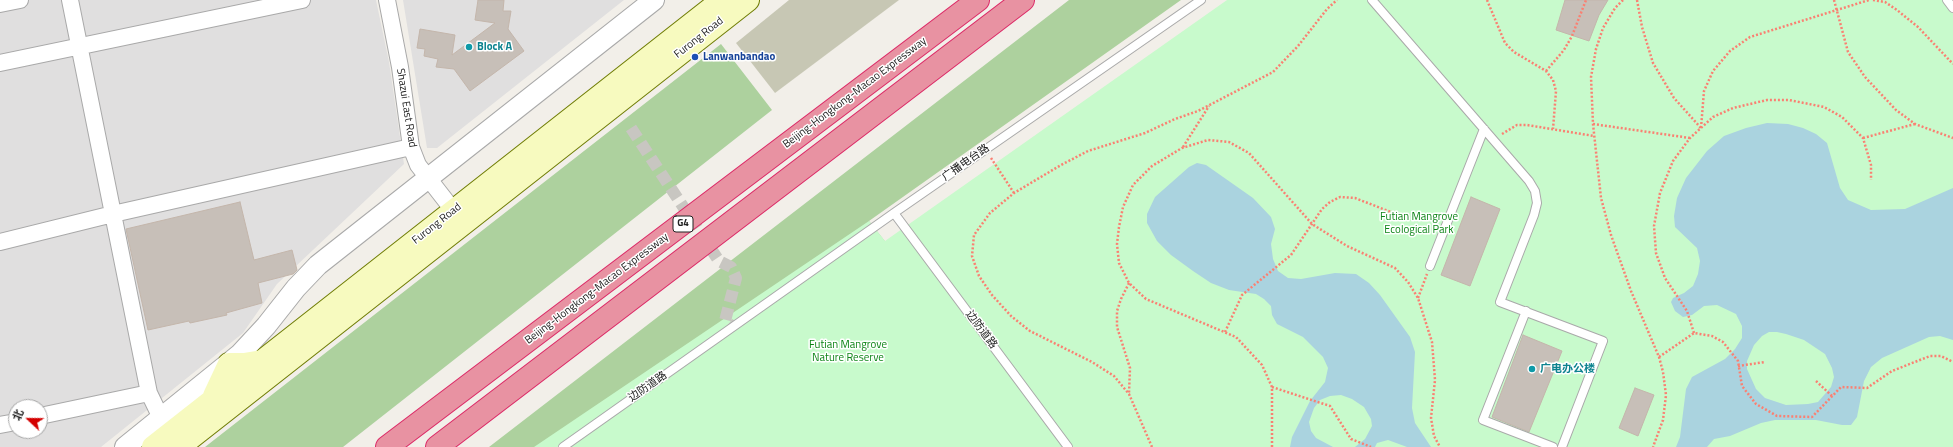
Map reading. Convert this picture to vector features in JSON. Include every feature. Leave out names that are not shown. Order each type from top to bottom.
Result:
[{"type":"highway","name":"Beijing-Hongkong-Macao Expressway","points":[[387,447],[978,0]]},
{"type":"highway","name":"G4","points":[[437,447],[1024,0]]},
{"type":"main road","name":"Furong Road","points":[[179,447],[722,0]]},
{"type":"main road","name":"Furong Road","points":[[153,447],[262,361],[458,217],[748,0]]},
{"type":"main road","points":[[212,400],[229,364],[244,364],[262,361]]},
{"type":"street","points":[[0,4],[20,0]]},
{"type":"street","points":[[70,0],[150,393],[161,418]]},
{"type":"street","points":[[0,63],[302,0]]},
{"type":"street","name":"Shazui East Road","points":[[387,0],[400,67],[411,147],[418,165],[458,217]]},
{"type":"street","points":[[125,447],[229,364],[257,337],[296,288],[318,265],[654,0]]},
{"type":"street","points":[[0,242],[113,214],[411,147]]},
{"type":"street","points":[[48,414],[150,393]]},
{"type":"lane","name":"广播电台路","points":[[733,327],[985,149],[1202,0]]},
{"type":"lane","points":[[1372,0],[1529,181],[1536,197],[1537,203],[1534,215],[1500,302],[1603,341],[1562,447]]},
{"type":"lane","points":[[1947,0],[1953,8]]},
{"type":"lane","points":[[1430,266],[1484,129]]},
{"type":"lane","name":"边防道路","points":[[894,213],[1068,447]]},
{"type":"lane","points":[[1526,311],[1484,420],[1553,447]]},
{"type":"lane","name":"边防道路","points":[[563,447],[733,327]]},
{"type":"path","points":[[1152,447],[1129,394],[1114,376],[1092,362],[1030,331],[1011,316],[992,295],[979,276],[972,256],[974,235],[990,213],[1014,193],[1062,165],[1088,151],[1145,133],[1175,118],[1198,112],[1273,72],[1298,46],[1327,9],[1337,0]]},
{"type":"path","points":[[1487,0],[1506,43],[1514,52],[1546,71],[1553,80],[1556,91],[1554,129]]},
{"type":"path","points":[[1546,71],[1564,50],[1572,36],[1586,0]]},
{"type":"path","points":[[1623,0],[1615,8],[1603,28],[1596,49],[1591,77],[1593,124],[1601,198],[1631,291],[1659,357],[1666,395],[1663,420],[1653,447]]},
{"type":"path","points":[[1637,0],[1642,27],[1653,63],[1674,98],[1701,128]]},
{"type":"path","points":[[1834,0],[1835,9],[1848,52],[1865,77],[1896,110],[1915,124],[1953,138]]},
{"type":"path","points":[[1701,128],[1704,91],[1713,71],[1730,51],[1750,37],[1835,9],[1869,0]]},
{"type":"path","points":[[1872,0],[1885,2],[1897,10],[1918,27],[1953,64]]},
{"type":"path","points":[[1694,332],[1687,311],[1672,290],[1656,253],[1654,226],[1660,193],[1673,161],[1690,138],[1713,117],[1733,108],[1767,100],[1806,102],[1830,110],[1842,117],[1863,138],[1871,165],[1871,180]]},
{"type":"path","points":[[1182,148],[1210,106]]},
{"type":"path","points":[[1593,124],[1690,138]]},
{"type":"path","points":[[1863,138],[1915,124]]},
{"type":"path","points":[[1494,141],[1510,128],[1517,125],[1554,129],[1594,136]]},
{"type":"path","points":[[1272,447],[1272,387],[1262,365],[1236,337],[1146,299],[1129,283],[1120,263],[1117,244],[1123,206],[1133,186],[1152,166],[1182,148],[1208,140],[1228,142],[1249,153],[1312,224],[1347,246],[1395,268],[1408,282],[1418,298],[1432,342],[1435,380],[1431,418],[1434,436],[1440,447]]},
{"type":"path","points":[[985,149],[1014,193]]},
{"type":"path","points":[[1225,332],[1242,295],[1291,255],[1322,209],[1330,202],[1340,197],[1355,198],[1401,216],[1450,215]]},
{"type":"path","points":[[1418,298],[1430,266]]},
{"type":"path","points":[[1129,283],[1121,299],[1117,316],[1118,327],[1130,368],[1129,394]]},
{"type":"path","points":[[1659,357],[1694,332],[1712,336],[1723,342],[1738,361],[1742,386],[1756,404],[1777,416],[1812,417],[1841,387],[1866,388],[1892,371],[1930,356],[1942,356],[1953,362]]},
{"type":"path","points":[[1738,366],[1765,362]]},
{"type":"path","points":[[1816,381],[1832,396]]},
{"type":"path","points":[[1272,387],[1330,406],[1351,439],[1371,447]]},
{"type":"shaded area","points":[[0,0],[376,0],[389,62],[404,164],[277,284],[243,333],[101,447],[0,447]]},
{"type":"shaded area","points":[[403,0],[624,0],[437,148],[427,148]]},
{"type":"shaded area","points":[[789,0],[899,0],[775,93],[736,43]]},
{"type":"green space","name":"Futian Mangrove Nature Reserve","points":[[1069,0],[1181,0],[869,221],[1047,447],[489,447]]},
{"type":"green space","name":"Futian Mangrove Ecological Park","points":[[1227,0],[1953,0],[1953,447],[534,447],[869,221],[885,241]]},
{"type":"green space","points":[[721,44],[772,110],[343,447],[205,447]]},
{"type":"water","points":[[1767,123],[1788,124],[1803,128],[1816,134],[1827,143],[1840,188],[1848,200],[1871,210],[1905,209],[1953,188],[1953,340],[1940,336],[1929,337],[1882,358],[1871,367],[1864,381],[1857,417],[1851,425],[1842,425],[1816,420],[1775,420],[1761,423],[1730,436],[1714,439],[1707,447],[1676,447],[1680,437],[1686,389],[1692,377],[1725,359],[1735,349],[1742,338],[1742,326],[1736,314],[1717,305],[1704,306],[1692,315],[1683,317],[1675,311],[1671,302],[1673,298],[1684,293],[1693,286],[1698,274],[1700,261],[1697,248],[1675,227],[1674,216],[1677,198],[1686,178],[1707,151],[1724,136],[1746,128]],"holes":[[[1769,332],[1777,332],[1804,340],[1825,354],[1832,368],[1834,377],[1831,387],[1818,402],[1786,405],[1765,398],[1756,389],[1747,369],[1747,361],[1754,345],[1762,336]]]},
{"type":"water","points":[[1197,163],[1206,165],[1253,198],[1271,217],[1275,229],[1271,244],[1273,259],[1278,271],[1288,278],[1301,279],[1335,273],[1356,274],[1369,283],[1380,295],[1410,337],[1415,352],[1412,408],[1415,423],[1431,447],[1407,447],[1388,440],[1377,443],[1375,447],[1355,447],[1365,439],[1372,426],[1371,419],[1364,407],[1352,399],[1341,395],[1330,396],[1320,400],[1314,408],[1309,422],[1311,431],[1316,438],[1333,447],[1290,447],[1292,437],[1310,401],[1325,382],[1328,368],[1323,357],[1303,337],[1277,324],[1272,315],[1271,306],[1264,299],[1256,294],[1229,290],[1211,283],[1171,255],[1157,241],[1147,223],[1147,214],[1155,197],[1189,167]]},
{"type":"building","name":"Block A","points":[[478,0],[504,0],[503,11],[511,11],[508,29],[524,51],[470,91],[454,69],[436,67],[438,59],[424,56],[425,49],[417,48],[420,29],[455,35],[452,55],[495,23],[475,20]]},
{"type":"building","points":[[1565,0],[1608,0],[1599,15],[1589,41],[1556,30]]},
{"type":"building","points":[[1471,197],[1500,209],[1470,286],[1441,275]]},
{"type":"building","points":[[240,202],[254,260],[292,250],[297,270],[293,274],[258,283],[262,303],[226,313],[227,315],[148,330],[126,229]]},
{"type":"building","name":"广电办公楼","points":[[1523,335],[1562,351],[1529,432],[1492,417]]},
{"type":"building","points":[[1635,388],[1654,395],[1638,436],[1619,428]]},
{"type":"tunnel","points":[[631,128],[719,261],[731,267],[736,278],[725,321],[733,327]]},
{"type":"place","name":"Block A","points":[[469,47]]},
{"type":"place","name":"Lanwanbandao","points":[[695,57]]},
{"type":"place","name":"广电办公楼","points":[[1532,369]]}]
